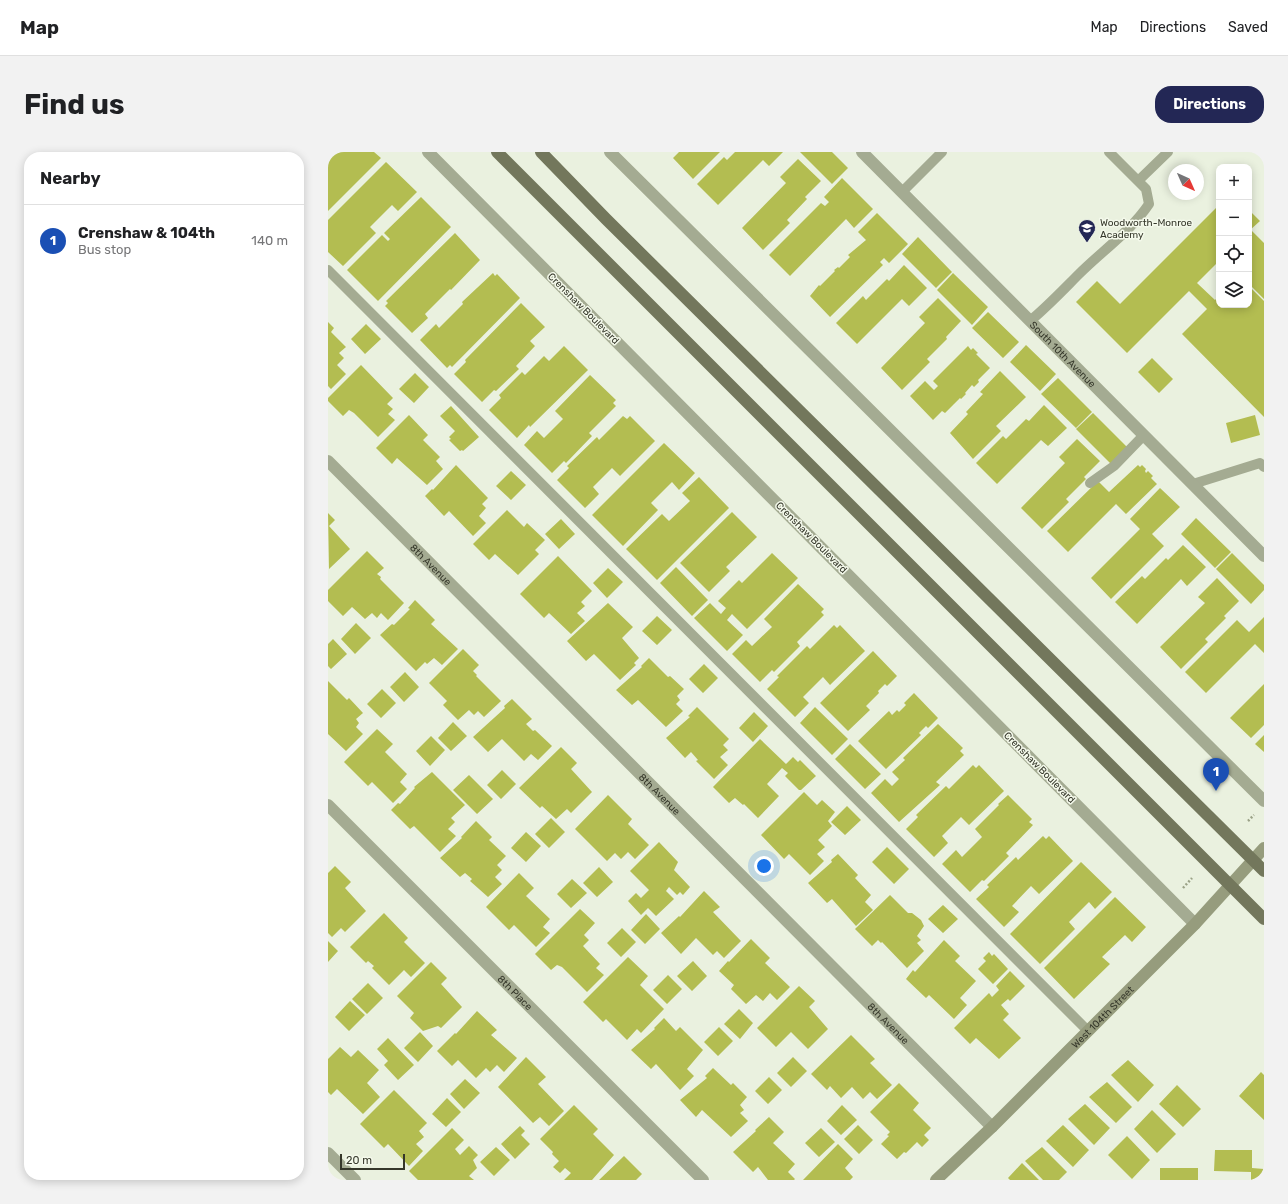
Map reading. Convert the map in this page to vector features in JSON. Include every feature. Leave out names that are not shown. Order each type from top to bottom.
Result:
[{"type":"main road","points":[[497,152],[1264,919]]},
{"type":"main road","points":[[542,152],[612,224],[1264,871]]},
{"type":"street","name":"Crenshaw Boulevard","points":[[428,152],[1195,924]]},
{"type":"street","points":[[610,152],[1264,801]]},
{"type":"street","name":"South 10th Avenue","points":[[862,152],[1264,556]]},
{"type":"street","name":"8th Avenue","points":[[328,460],[992,1128]]},
{"type":"street","name":"8th Place","points":[[328,805],[703,1180]]},
{"type":"street","name":"West 104th Street","points":[[936,1180],[992,1128],[1195,924],[1264,848]]},
{"type":"street","points":[[328,1153],[355,1180]]},
{"type":"lane","points":[[902,192],[942,152]]},
{"type":"lane","points":[[1030,321],[1053,302],[1079,274],[1141,216],[1149,204],[1146,189],[1109,152]]},
{"type":"lane","points":[[1138,181],[1168,152]]},
{"type":"lane","points":[[328,270],[1088,1031]]},
{"type":"lane","points":[[1090,483],[1114,466],[1144,435]]},
{"type":"lane","points":[[1193,484],[1262,465]]},
{"type":"path","points":[[1248,821],[1254,815]]},
{"type":"path","points":[[1183,888],[1192,878]]},
{"type":"path","points":[[1188,883],[1191,886]]},
{"type":"building","points":[[333,152],[374,152],[381,158],[328,211],[328,157]]},
{"type":"building","points":[[679,152],[720,152],[693,179],[673,158]]},
{"type":"building","points":[[735,152],[783,152],[769,166],[763,160],[718,205],[697,184],[724,157],[727,160]]},
{"type":"building","points":[[800,152],[832,152],[848,168],[832,184]]},
{"type":"building","points":[[798,159],[821,181],[805,197],[807,199],[787,220],[790,223],[763,250],[742,228],[786,183],[780,177]]},
{"type":"building","points":[[386,162],[417,192],[398,211],[392,205],[370,227],[376,233],[343,266],[328,252],[328,220]]},
{"type":"building","points":[[842,178],[873,209],[854,228],[846,219],[790,276],[769,255],[821,203],[825,206],[829,202],[824,197]]},
{"type":"building","points":[[421,197],[451,227],[378,301],[347,270],[382,235],[388,241],[390,239],[384,233]]},
{"type":"building","points":[[1216,208],[1216,264],[1197,283],[1215,300],[1216,299],[1216,308],[1252,308],[1252,289],[1264,301],[1264,417],[1182,334],[1207,309],[1189,291],[1127,353],[1076,302],[1097,281],[1120,304]]},
{"type":"building","points":[[877,213],[908,244],[889,263],[884,258],[880,262],[883,265],[830,317],[810,296],[819,285],[820,286],[835,271],[834,270],[838,267],[839,268],[850,257],[848,255],[866,240],[858,232]]},
{"type":"building","points":[[1252,213],[1260,221],[1252,228]]},
{"type":"building","points":[[1252,231],[1264,243],[1264,299],[1252,287]]},
{"type":"building","points":[[455,233],[480,260],[425,314],[428,318],[412,333],[385,306],[388,303],[386,301]]},
{"type":"building","points":[[918,237],[952,272],[936,288],[902,254]]},
{"type":"building","points":[[904,265],[927,288],[909,306],[902,299],[857,344],[836,323],[863,296],[866,300],[887,279],[889,281]]},
{"type":"building","points":[[493,273],[495,276],[497,274],[520,298],[452,367],[450,365],[447,368],[420,340],[436,324],[439,328],[463,304],[462,302]]},
{"type":"building","points":[[953,273],[988,307],[972,325],[937,290]]},
{"type":"building","points":[[938,298],[961,321],[946,337],[947,339],[927,359],[930,362],[902,390],[881,368],[925,323],[919,317]]},
{"type":"building","points":[[521,303],[545,327],[530,341],[535,346],[516,366],[519,369],[482,402],[454,374],[466,362],[465,360]]},
{"type":"building","points":[[988,312],[1019,342],[1003,358],[972,328]]},
{"type":"building","points":[[328,322],[334,328],[331,332],[346,347],[339,353],[344,358],[337,365],[346,374],[331,389],[328,386]]},
{"type":"building","points":[[366,324],[381,339],[365,354],[351,339]]},
{"type":"building","points":[[1026,345],[1056,374],[1040,391],[1010,362]]},
{"type":"building","points":[[564,346],[588,370],[517,438],[489,410],[501,398],[499,395],[522,372],[525,375],[544,356],[549,361]]},
{"type":"building","points":[[968,346],[971,350],[973,348],[978,353],[976,354],[990,368],[978,380],[979,382],[974,387],[972,385],[961,399],[960,398],[945,413],[942,411],[933,420],[910,396],[925,381],[934,390],[938,386],[933,381]]},
{"type":"building","points":[[1152,358],[1173,379],[1159,393],[1138,372]]},
{"type":"building","points":[[361,365],[393,398],[387,404],[393,409],[388,414],[395,420],[378,437],[354,413],[349,410],[343,416],[328,401],[328,398]]},
{"type":"building","points":[[1000,371],[1026,397],[996,426],[1001,431],[973,459],[950,433],[968,414],[966,412],[983,394],[980,392]]},
{"type":"building","points":[[415,373],[429,387],[414,403],[399,389]]},
{"type":"building","points":[[590,375],[616,400],[613,403],[616,406],[589,433],[592,436],[566,463],[564,461],[552,473],[524,445],[537,431],[544,438],[563,419],[555,411]]},
{"type":"building","points":[[1058,378],[1092,412],[1076,428],[1041,394]]},
{"type":"building","points":[[1044,405],[1067,428],[1048,446],[1041,440],[997,484],[976,463],[1003,436],[1006,439],[1026,419],[1029,421]]},
{"type":"building","points":[[451,406],[479,437],[463,451],[460,451],[449,440],[451,439],[449,437],[455,431],[440,416]]},
{"type":"building","points":[[1093,413],[1127,447],[1111,464],[1076,429]]},
{"type":"building","points":[[409,415],[428,435],[423,440],[440,457],[436,461],[443,469],[427,485],[397,458],[392,464],[376,448]]},
{"type":"building","points":[[1255,415],[1260,435],[1231,443],[1226,423]]},
{"type":"building","points":[[623,416],[627,419],[630,416],[655,441],[620,476],[612,468],[593,487],[599,494],[585,508],[557,480],[569,468],[567,466],[597,437],[599,440]]},
{"type":"building","points":[[1077,439],[1100,461],[1084,477],[1086,479],[1066,499],[1069,502],[1042,529],[1021,508],[1065,463],[1059,457]]},
{"type":"building","points":[[664,443],[695,473],[679,490],[672,482],[651,503],[658,510],[623,546],[592,515]]},
{"type":"building","points":[[456,465],[488,498],[482,504],[486,508],[479,516],[486,523],[473,536],[449,511],[444,516],[425,496],[432,489],[433,490]]},
{"type":"building","points":[[1138,465],[1140,467],[1142,465],[1146,469],[1146,473],[1148,471],[1153,476],[1151,478],[1157,484],[1126,514],[1116,504],[1068,552],[1047,531],[1098,481],[1109,492]]},
{"type":"building","points":[[511,471],[526,485],[511,500],[496,486]]},
{"type":"building","points":[[699,477],[729,508],[657,580],[626,549],[662,514],[669,521],[690,501],[682,493]]},
{"type":"building","points":[[1160,488],[1180,507],[1152,534],[1164,546],[1111,599],[1091,578],[1140,529],[1130,519]]},
{"type":"building","points":[[507,510],[524,527],[527,523],[545,540],[535,550],[539,554],[518,575],[495,554],[489,560],[473,544]]},
{"type":"building","points":[[732,512],[757,537],[726,567],[730,571],[709,592],[680,563]]},
{"type":"building","points":[[328,513],[335,520],[329,526],[350,549],[329,569]]},
{"type":"building","points":[[1196,518],[1231,552],[1215,568],[1181,534]]},
{"type":"building","points":[[561,519],[575,534],[559,549],[545,534]]},
{"type":"building","points":[[1183,545],[1206,567],[1187,586],[1181,579],[1137,624],[1115,602],[1142,576],[1145,579],[1166,558],[1168,560]]},
{"type":"building","points":[[367,551],[384,568],[377,574],[381,577],[380,579],[404,603],[388,620],[381,613],[377,618],[372,613],[365,619],[352,607],[343,616],[328,601],[328,590]]},
{"type":"building","points":[[772,553],[798,578],[747,629],[732,614],[727,620],[743,635],[727,651],[694,618],[710,603],[721,614],[726,608],[718,601],[739,580],[742,583]]},
{"type":"building","points":[[1232,553],[1264,585],[1264,590],[1251,604],[1216,569]]},
{"type":"building","points":[[558,556],[592,591],[581,602],[585,606],[577,613],[585,621],[571,634],[549,613],[544,618],[520,594]]},
{"type":"building","points":[[676,567],[708,600],[692,616],[660,583]]},
{"type":"building","points":[[608,568],[623,582],[607,598],[593,583]]},
{"type":"building","points":[[1217,578],[1239,601],[1224,616],[1226,618],[1205,639],[1208,642],[1181,669],[1160,647],[1205,603],[1198,597]]},
{"type":"building","points":[[798,584],[824,609],[821,612],[824,615],[797,642],[800,646],[774,672],[772,670],[760,682],[732,654],[746,640],[752,646],[772,627],[764,619]]},
{"type":"building","points":[[415,600],[435,620],[431,624],[458,649],[442,665],[434,658],[427,664],[425,662],[416,671],[380,635],[392,624],[394,625],[410,609],[408,608]]},
{"type":"building","points":[[608,603],[633,627],[622,638],[639,658],[634,663],[636,665],[620,680],[594,654],[586,661],[567,641]]},
{"type":"building","points":[[657,616],[672,630],[657,645],[642,631]]},
{"type":"building","points":[[1264,617],[1264,653],[1255,644],[1206,693],[1185,672],[1237,620],[1249,632]]},
{"type":"building","points":[[356,623],[371,638],[355,654],[341,639]]},
{"type":"building","points":[[834,625],[837,628],[840,625],[865,651],[830,685],[823,677],[803,697],[809,703],[795,717],[767,689],[779,677],[777,676],[807,646],[810,649]]},
{"type":"building","points":[[333,639],[347,654],[331,669],[328,666],[328,644]]},
{"type":"building","points":[[463,649],[479,665],[473,671],[477,675],[476,676],[501,701],[484,717],[478,711],[474,715],[469,710],[458,720],[443,705],[447,701],[429,683]]},
{"type":"building","points":[[873,651],[897,676],[887,686],[885,684],[878,691],[879,693],[866,706],[870,710],[848,731],[820,703]]},
{"type":"building","points":[[649,658],[668,677],[670,676],[684,689],[677,696],[680,700],[676,704],[683,711],[666,727],[638,700],[632,705],[616,690],[642,667],[641,666]]},
{"type":"building","points":[[704,664],[718,678],[703,693],[689,679]]},
{"type":"building","points":[[405,672],[419,687],[404,702],[390,687]]},
{"type":"building","points":[[328,681],[347,700],[349,698],[363,713],[356,719],[359,723],[356,727],[363,734],[346,751],[328,734]]},
{"type":"building","points":[[1264,684],[1264,725],[1251,738],[1230,718]]},
{"type":"building","points":[[382,689],[396,703],[381,718],[367,704]]},
{"type":"building","points":[[914,693],[938,718],[928,728],[926,726],[919,733],[921,735],[886,769],[858,741],[889,711],[892,715],[897,710],[899,712],[906,705],[904,703]]},
{"type":"building","points":[[512,699],[532,719],[526,724],[533,731],[535,730],[552,746],[538,760],[531,754],[524,761],[502,739],[488,752],[473,737],[505,708],[504,706]]},
{"type":"building","points":[[697,707],[729,739],[723,745],[728,750],[720,757],[728,765],[714,779],[696,761],[698,760],[691,752],[685,758],[666,738],[690,717],[688,716]]},
{"type":"building","points":[[815,707],[848,739],[832,755],[800,723]]},
{"type":"building","points":[[754,712],[768,726],[753,742],[739,728]]},
{"type":"building","points":[[453,722],[467,736],[451,751],[438,738]]},
{"type":"building","points":[[938,724],[963,748],[960,751],[964,755],[936,782],[940,785],[899,822],[871,793],[885,779],[892,786],[899,779],[892,772],[905,760],[903,758]]},
{"type":"building","points":[[377,729],[393,744],[385,752],[407,774],[400,782],[407,789],[393,803],[372,782],[368,786],[344,762]]},
{"type":"building","points":[[1264,735],[1264,752],[1255,744]]},
{"type":"building","points":[[431,736],[445,750],[430,766],[416,751]]},
{"type":"building","points":[[760,739],[786,764],[793,757],[798,762],[800,760],[816,776],[801,790],[799,790],[785,776],[788,773],[782,768],[767,784],[779,796],[758,818],[744,804],[743,805],[735,798],[729,803],[713,787]]},
{"type":"building","points":[[850,744],[881,774],[865,789],[835,759]]},
{"type":"building","points":[[561,747],[577,763],[571,769],[592,792],[571,813],[567,809],[556,819],[542,806],[540,808],[519,788]]},
{"type":"building","points":[[973,765],[976,768],[979,765],[1004,791],[969,825],[961,817],[942,836],[948,843],[934,857],[906,829],[918,817],[916,815],[946,786],[949,789]]},
{"type":"building","points":[[502,770],[516,784],[501,799],[487,785]]},
{"type":"building","points":[[432,772],[465,805],[451,818],[455,822],[448,829],[456,836],[440,852],[414,826],[410,829],[391,810],[398,803],[400,804],[415,788],[414,787]]},
{"type":"building","points":[[469,775],[493,799],[477,814],[453,790]]},
{"type":"building","points":[[804,792],[817,805],[822,800],[835,812],[828,821],[832,826],[818,840],[825,847],[817,854],[824,861],[810,875],[789,854],[784,859],[761,835]]},
{"type":"building","points":[[608,795],[632,819],[628,824],[649,845],[635,859],[628,852],[621,859],[615,853],[607,861],[575,829]]},
{"type":"building","points":[[1008,795],[1032,819],[1029,822],[1033,825],[1006,853],[1009,856],[984,881],[982,880],[970,892],[942,864],[956,850],[962,857],[982,837],[975,829]]},
{"type":"building","points":[[847,806],[861,820],[845,835],[831,822]]},
{"type":"building","points":[[551,818],[565,832],[549,848],[535,834]]},
{"type":"building","points":[[476,821],[492,837],[489,840],[506,856],[497,865],[502,870],[495,877],[502,884],[488,897],[470,881],[472,879],[465,873],[460,877],[440,858],[462,838],[461,837]]},
{"type":"building","points":[[526,832],[541,846],[526,862],[511,848]]},
{"type":"building","points":[[1043,836],[1046,839],[1049,836],[1073,861],[1039,894],[1031,886],[1012,906],[1019,912],[1004,927],[976,899],[989,887],[987,885],[1016,857],[1018,860]]},
{"type":"building","points":[[659,842],[678,862],[674,870],[690,887],[683,895],[680,892],[677,895],[669,887],[666,891],[674,899],[656,916],[648,908],[641,915],[628,901],[636,893],[641,898],[649,890],[630,871]]},
{"type":"building","points":[[887,847],[909,869],[894,884],[872,862]]},
{"type":"building","points":[[838,854],[858,875],[855,878],[871,895],[865,902],[873,910],[856,926],[832,899],[827,903],[808,883],[832,862],[831,860]]},
{"type":"building","points":[[1081,862],[1112,892],[1095,909],[1089,902],[1069,922],[1075,929],[1040,964],[1010,934]]},
{"type":"building","points":[[335,866],[351,882],[345,888],[366,911],[345,932],[341,928],[332,937],[328,933],[328,873]]},
{"type":"building","points":[[599,867],[613,882],[597,897],[583,883]]},
{"type":"building","points":[[519,873],[534,888],[526,896],[550,919],[543,927],[550,933],[536,947],[514,925],[509,930],[486,907]]},
{"type":"building","points":[[572,879],[587,893],[571,908],[557,894]]},
{"type":"building","points":[[704,891],[720,907],[713,912],[741,941],[724,958],[717,951],[713,955],[696,938],[681,954],[661,933],[679,916],[680,917]]},
{"type":"building","points":[[890,895],[908,913],[912,913],[921,920],[924,926],[917,936],[921,940],[917,943],[924,951],[907,968],[882,942],[881,943],[878,940],[872,946],[855,929]]},
{"type":"building","points":[[1115,897],[1146,927],[1132,942],[1125,935],[1102,957],[1110,964],[1074,999],[1044,968]]},
{"type":"building","points":[[943,905],[958,919],[943,933],[928,919]]},
{"type":"building","points":[[580,909],[595,923],[584,935],[589,940],[583,946],[600,964],[596,968],[604,975],[587,992],[562,967],[557,965],[551,970],[535,954]]},
{"type":"building","points":[[384,913],[408,938],[404,942],[425,963],[411,977],[404,970],[389,985],[372,968],[374,966],[368,961],[366,963],[350,947]]},
{"type":"building","points":[[646,914],[660,929],[645,944],[631,930]]},
{"type":"building","points":[[622,928],[636,942],[621,957],[607,943]]},
{"type":"building","points":[[751,939],[770,958],[765,963],[790,987],[777,1000],[770,993],[763,1001],[756,995],[746,1004],[731,989],[734,985],[719,971]]},
{"type":"building","points":[[944,940],[960,956],[955,961],[976,981],[960,998],[967,1005],[954,1019],[929,995],[926,998],[906,979],[913,970],[915,972]]},
{"type":"building","points":[[328,941],[338,951],[328,962]]},
{"type":"building","points":[[989,952],[992,956],[994,954],[1008,969],[993,984],[978,969],[986,961],[983,958]]},
{"type":"building","points":[[628,957],[648,976],[640,985],[664,1009],[641,1033],[637,1029],[627,1040],[606,1019],[603,1022],[583,1002]]},
{"type":"building","points":[[693,961],[707,976],[692,991],[677,976]]},
{"type":"building","points":[[431,962],[447,978],[441,984],[462,1007],[441,1028],[438,1026],[423,1031],[410,1018],[414,1013],[397,996]]},
{"type":"building","points":[[1010,971],[1025,986],[1010,1001],[1008,999],[1001,1005],[1009,1014],[1003,1020],[1021,1038],[999,1059],[976,1038],[970,1044],[954,1028],[989,993],[992,997],[999,990],[996,986]]},
{"type":"building","points":[[668,975],[682,989],[667,1004],[653,990]]},
{"type":"building","points":[[368,983],[383,998],[367,1014],[352,999]]},
{"type":"building","points":[[799,986],[815,1001],[809,1007],[828,1029],[808,1049],[791,1032],[776,1047],[757,1028]]},
{"type":"building","points":[[350,1001],[365,1015],[349,1031],[335,1017]]},
{"type":"building","points":[[739,1009],[753,1023],[740,1039],[724,1024]]},
{"type":"building","points":[[477,1011],[497,1030],[491,1035],[517,1058],[504,1072],[497,1065],[490,1072],[486,1068],[476,1078],[458,1060],[452,1066],[437,1051],[455,1033],[456,1034]]},
{"type":"building","points":[[664,1018],[676,1031],[680,1027],[703,1050],[687,1069],[694,1076],[680,1090],[656,1064],[651,1069],[631,1050],[655,1029],[654,1028]]},
{"type":"building","points":[[719,1027],[733,1041],[718,1056],[704,1042]]},
{"type":"building","points":[[420,1032],[433,1046],[418,1062],[404,1048]]},
{"type":"building","points":[[851,1035],[875,1059],[870,1063],[892,1085],[877,1099],[870,1092],[863,1099],[852,1087],[841,1098],[830,1086],[827,1090],[811,1074]]},
{"type":"building","points":[[388,1038],[414,1065],[398,1080],[384,1065],[388,1061],[377,1049]]},
{"type":"building","points":[[340,1047],[351,1057],[358,1050],[379,1070],[367,1083],[380,1097],[363,1114],[337,1089],[331,1095],[328,1092],[328,1059]]},
{"type":"building","points":[[526,1057],[546,1077],[538,1084],[564,1111],[549,1126],[540,1117],[533,1123],[498,1087]]},
{"type":"building","points":[[793,1057],[807,1071],[791,1087],[777,1073]]},
{"type":"building","points":[[1128,1060],[1154,1085],[1138,1102],[1111,1075]]},
{"type":"building","points":[[713,1068],[731,1085],[733,1083],[747,1097],[740,1105],[744,1110],[740,1113],[748,1121],[731,1137],[702,1110],[696,1117],[680,1100],[707,1078],[705,1076]]},
{"type":"building","points":[[1261,1072],[1264,1075],[1264,1120],[1239,1096]]},
{"type":"building","points":[[769,1077],[782,1090],[768,1104],[755,1091]]},
{"type":"building","points":[[465,1079],[480,1093],[464,1109],[450,1094]]},
{"type":"building","points":[[1107,1082],[1132,1107],[1116,1123],[1089,1097]]},
{"type":"building","points":[[899,1083],[919,1103],[913,1110],[931,1128],[924,1135],[929,1140],[922,1147],[917,1142],[906,1153],[904,1152],[897,1159],[881,1144],[889,1136],[887,1135],[890,1132],[870,1112]]},
{"type":"building","points":[[1177,1085],[1201,1109],[1183,1127],[1159,1104]]},
{"type":"building","points":[[394,1090],[427,1123],[419,1131],[424,1137],[416,1144],[423,1151],[409,1166],[388,1144],[384,1148],[360,1124]]},
{"type":"building","points":[[447,1098],[461,1112],[446,1127],[432,1114]]},
{"type":"building","points":[[1085,1104],[1110,1128],[1094,1145],[1068,1119]]},
{"type":"building","points":[[574,1105],[598,1129],[593,1134],[614,1155],[592,1180],[564,1180],[571,1173],[565,1168],[560,1173],[553,1167],[559,1161],[552,1154],[553,1152],[540,1139]]},
{"type":"building","points":[[842,1105],[857,1120],[841,1135],[827,1121]]},
{"type":"building","points":[[1152,1110],[1176,1134],[1157,1153],[1134,1129]]},
{"type":"building","points":[[769,1117],[784,1132],[773,1143],[795,1164],[788,1172],[795,1179],[794,1180],[768,1180],[758,1167],[753,1172],[733,1152]]},
{"type":"building","points":[[858,1125],[873,1140],[859,1154],[844,1139]]},
{"type":"building","points":[[1063,1125],[1089,1150],[1073,1167],[1046,1141]]},
{"type":"building","points":[[520,1126],[525,1131],[521,1135],[530,1144],[515,1159],[501,1144]]},
{"type":"building","points":[[452,1128],[464,1140],[455,1149],[460,1155],[469,1146],[478,1155],[473,1160],[477,1168],[469,1176],[474,1180],[418,1180],[409,1171]]},
{"type":"building","points":[[821,1128],[835,1142],[819,1157],[805,1143]]},
{"type":"building","points":[[1127,1136],[1150,1160],[1132,1179],[1108,1155]]},
{"type":"building","points":[[838,1144],[853,1159],[845,1168],[853,1177],[850,1180],[803,1180]]},
{"type":"building","points":[[496,1147],[510,1160],[494,1176],[480,1162]]},
{"type":"building","points":[[1042,1147],[1067,1172],[1059,1180],[1043,1180],[1025,1161]]},
{"type":"building","points":[[1215,1150],[1252,1150],[1252,1168],[1264,1169],[1264,1180],[1251,1180],[1251,1172],[1214,1171]]},
{"type":"building","points":[[624,1156],[642,1174],[636,1180],[599,1180]]},
{"type":"building","points":[[1022,1163],[1039,1180],[1010,1180],[1008,1178]]},
{"type":"building","points":[[1160,1168],[1198,1168],[1198,1180],[1160,1180]]},
{"type":"place","name":"Woodworth-Monroe Academy","points":[[1087,243]]},
{"type":"place","name":"Crenshaw & 104th","points":[[1216,791]]}]
